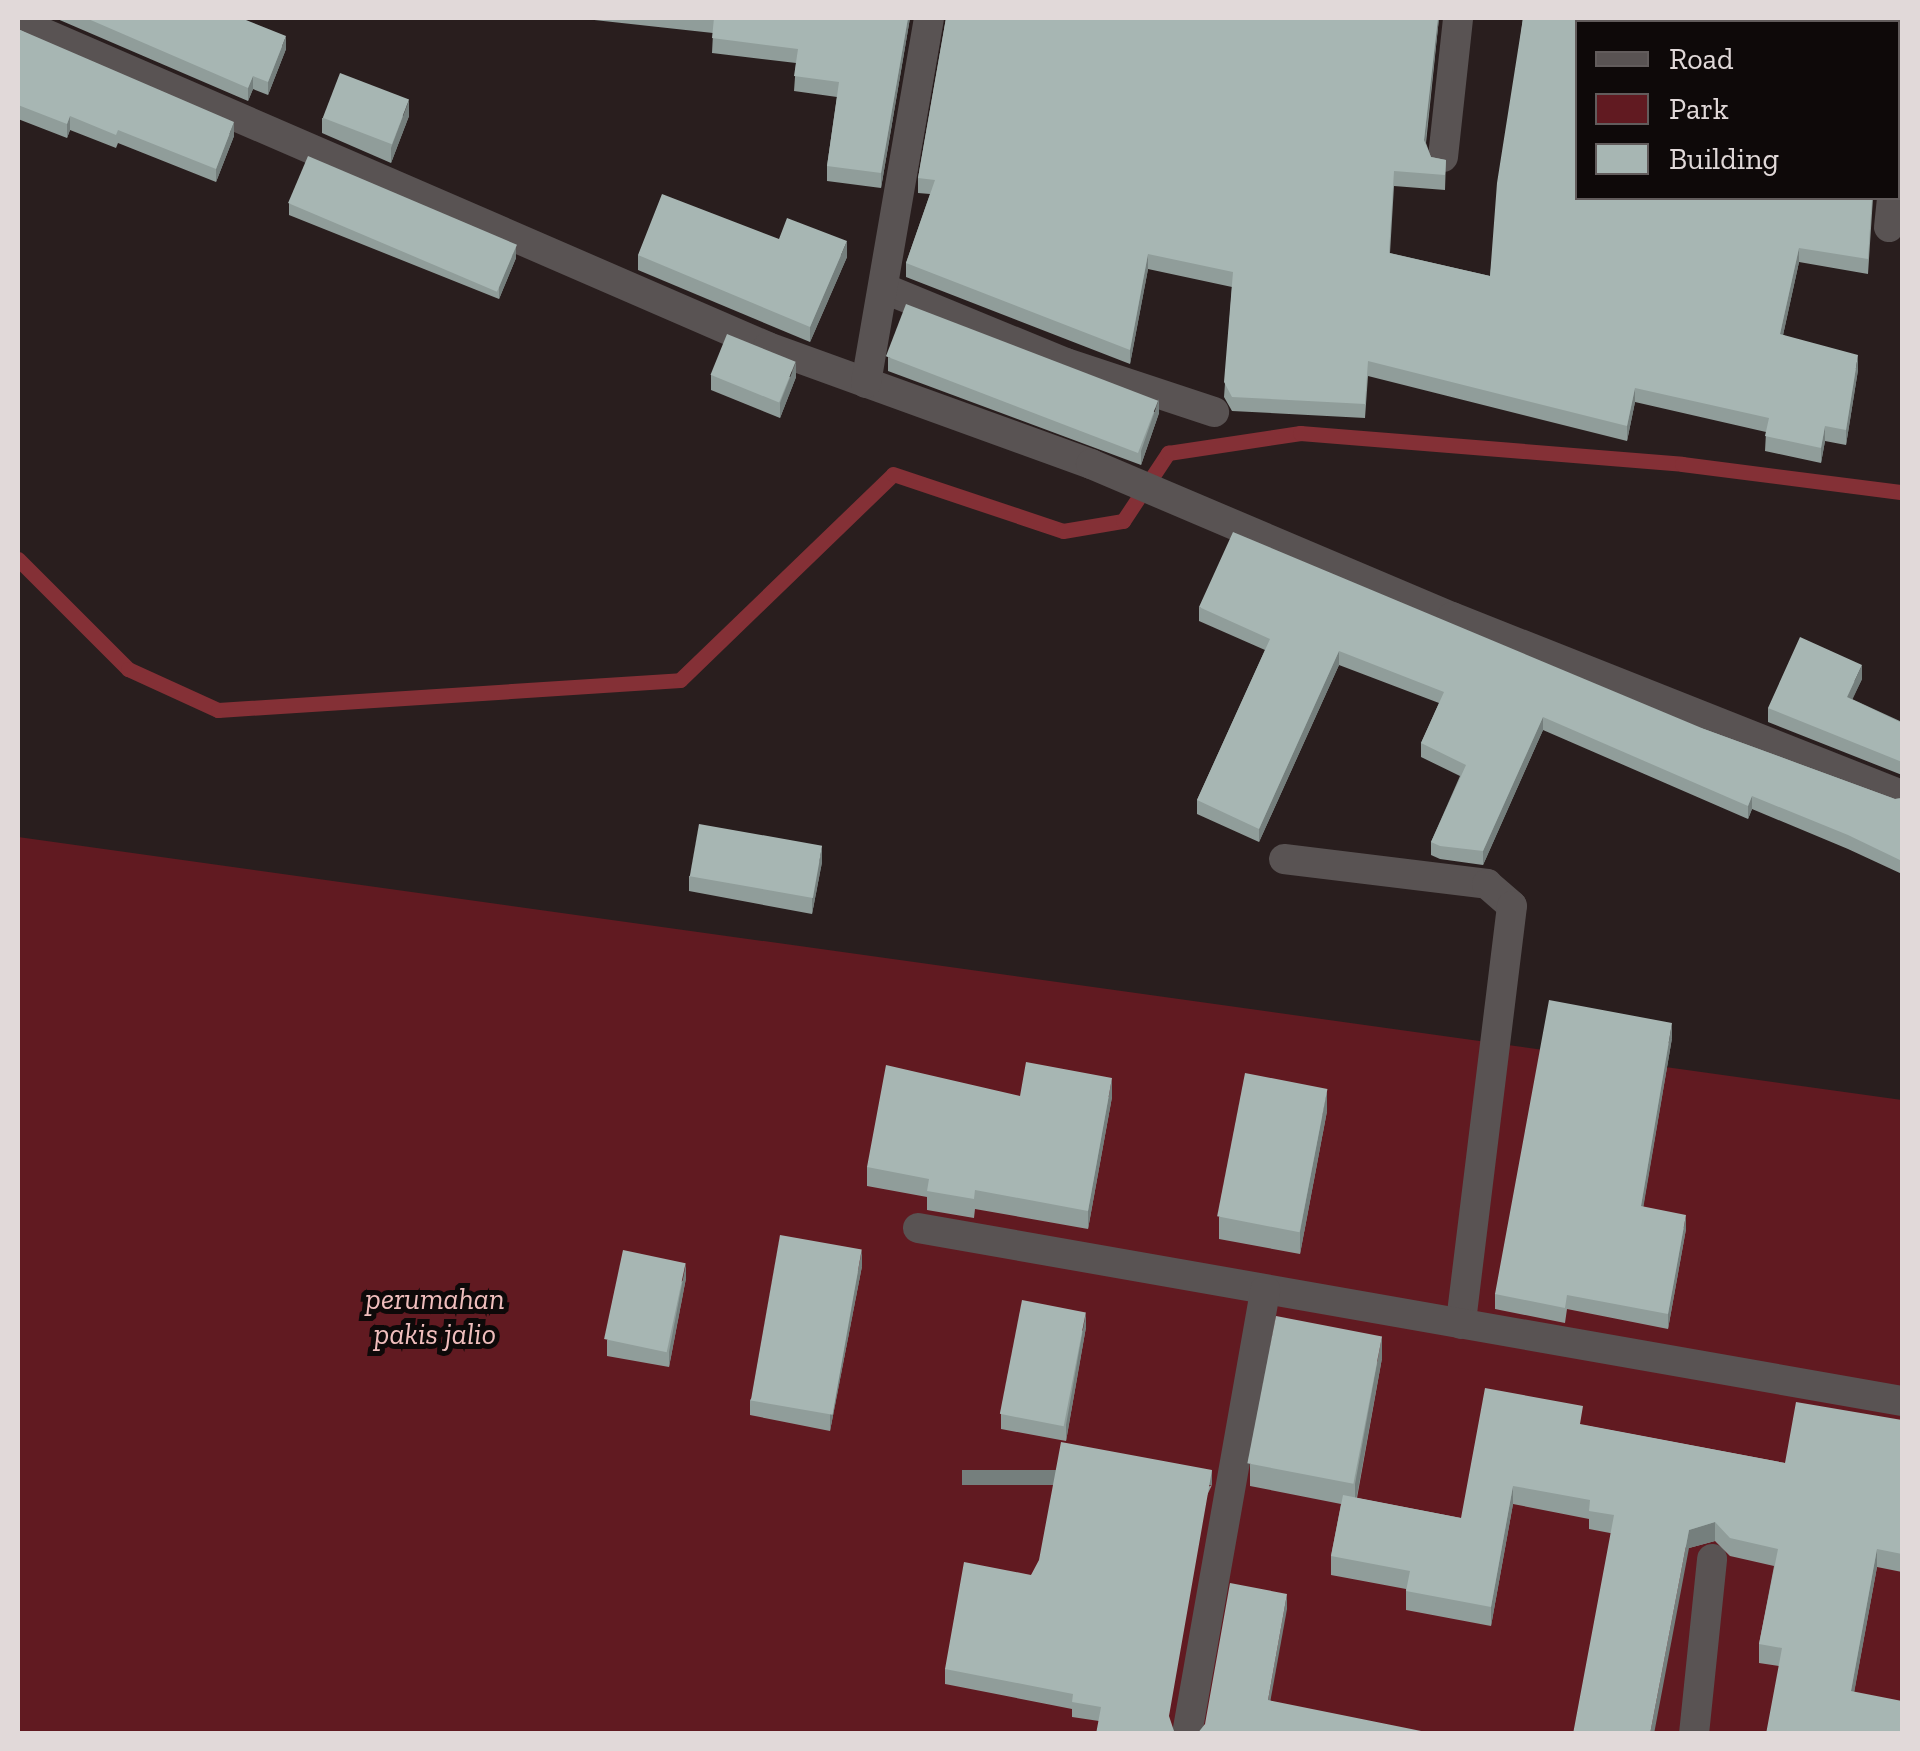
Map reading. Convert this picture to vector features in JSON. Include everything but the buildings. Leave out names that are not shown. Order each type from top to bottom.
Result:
[{"type":"street","points":[[866,383],[929,18]]},
{"type":"street","points":[[1443,157],[1458,18]]},
{"type":"street","points":[[18,22],[768,347],[1091,464],[1902,795]]},
{"type":"street","points":[[1900,94],[1902,64]]},
{"type":"street","points":[[883,288],[1066,363],[1214,412]]},
{"type":"street","points":[[1284,859],[1487,884],[1512,906],[1461,1324]]},
{"type":"street","points":[[918,1228],[1902,1401]]},
{"type":"street","points":[[1186,1734],[1266,1290]]},
{"type":"street","points":[[1694,1734],[1712,1559]]},
{"type":"green space","name":"perumahan pakis jalio","points":[[18,837],[1902,1100],[1902,1733],[18,1734]]},
{"type":"waterway","points":[[18,559],[128,669],[218,710],[680,680],[893,474],[1063,531],[1123,521],[1168,453],[1300,433],[1682,464],[1902,492]]}]
